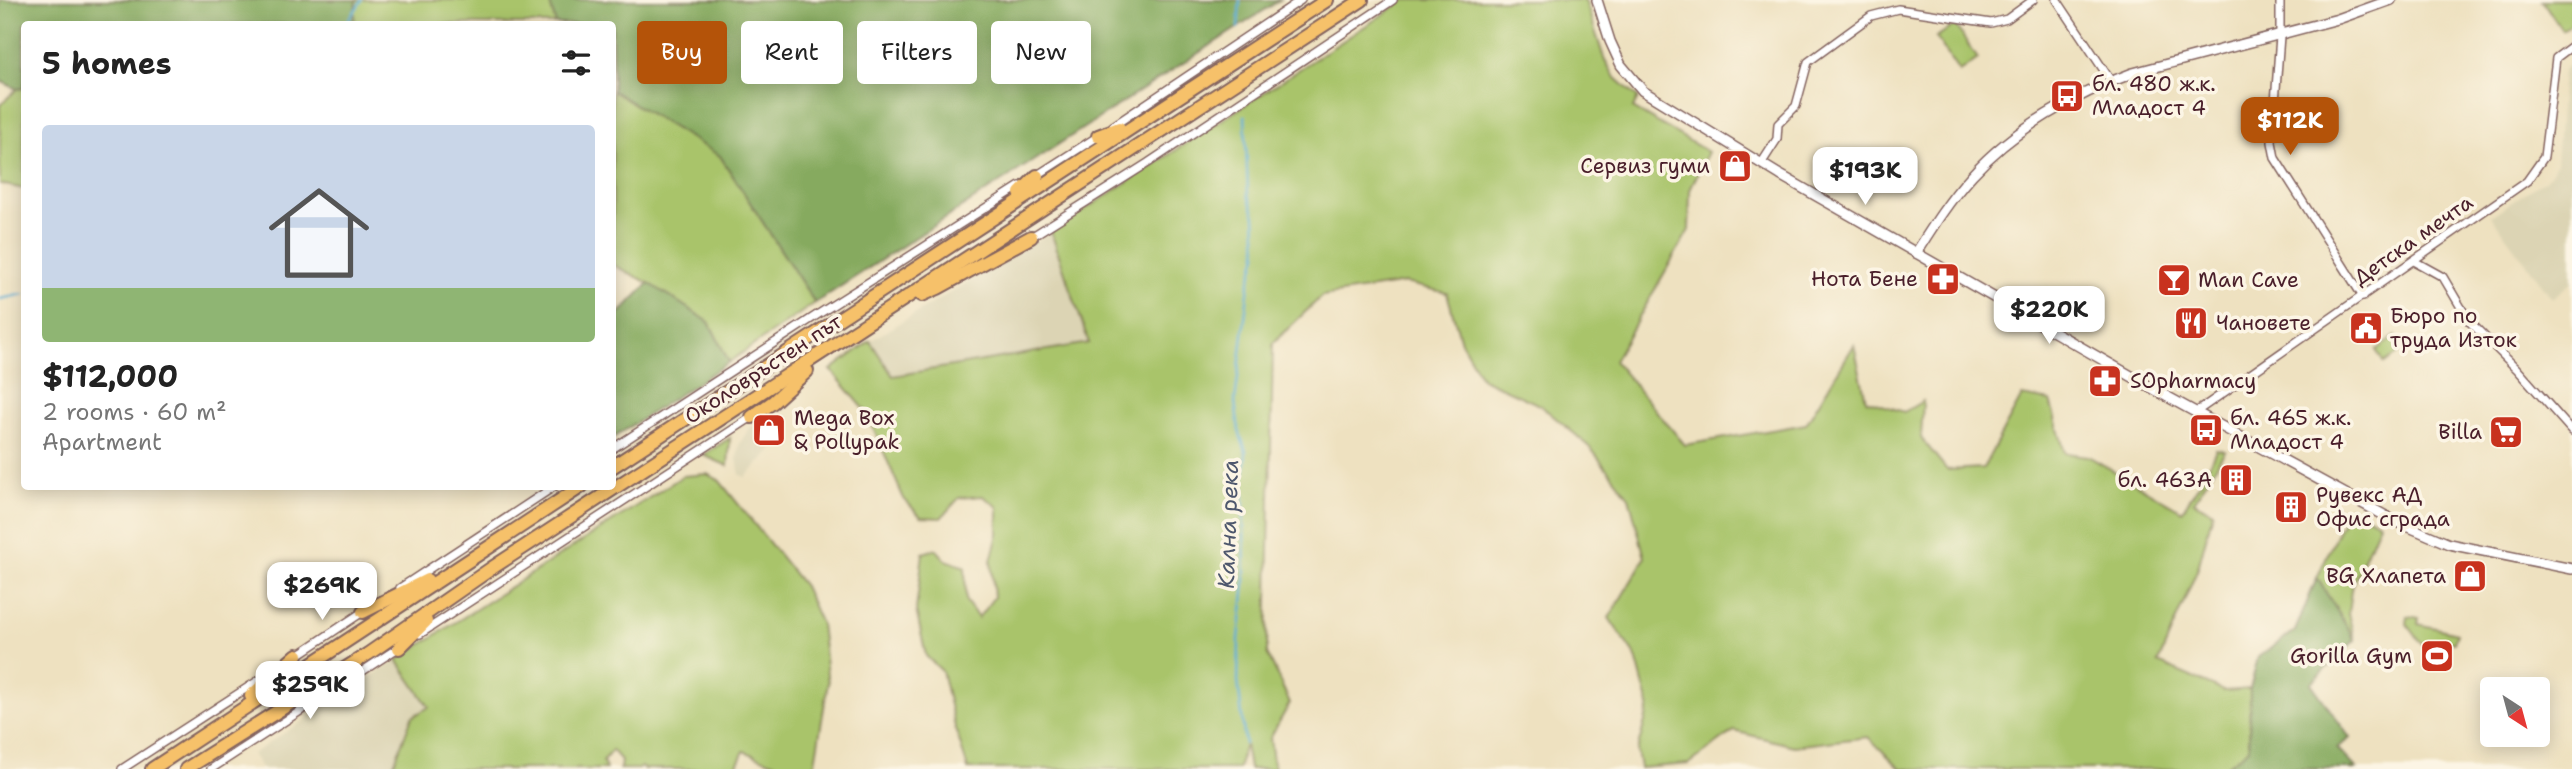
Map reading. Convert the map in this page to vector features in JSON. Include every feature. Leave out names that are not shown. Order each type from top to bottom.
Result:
[{"type":"highway","name":"Околовръстен път","points":[[616,464],[1327,0]]},
{"type":"highway","name":"Околовръстен път","points":[[616,489],[1362,0]]},
{"type":"highway","points":[[1098,136],[1142,120]]},
{"type":"highway","points":[[1001,212],[1037,176]]},
{"type":"highway","points":[[896,305],[938,288],[1031,237]]},
{"type":"highway","points":[[752,417],[833,347]]},
{"type":"highway","points":[[152,769],[576,490]]},
{"type":"highway","name":"Околовръстен път","points":[[186,769],[368,654],[614,490]]},
{"type":"highway","points":[[363,612],[483,551]]},
{"type":"highway","points":[[399,648],[455,594]]},
{"type":"highway","points":[[219,725],[297,655]]},
{"type":"highway","points":[[287,704],[355,676]]},
{"type":"street","name":"Околовръстен път","points":[[616,446],[1037,176],[1301,0]]},
{"type":"street","points":[[1031,237],[1148,163],[1393,0]]},
{"type":"street","points":[[1597,0],[1621,65],[1637,85],[1657,101],[1761,164],[2196,412],[2393,520],[2449,544],[2572,569]]},
{"type":"street","points":[[1761,164],[1777,139],[1776,127],[1796,106],[1808,62],[1871,16],[1898,9],[1991,23],[2007,19],[2034,0]]},
{"type":"street","points":[[2057,0],[2111,81]]},
{"type":"street","points":[[2280,0],[2272,142],[2275,158],[2363,297]]},
{"type":"street","points":[[1916,253],[1957,192],[1996,152],[2056,109],[2111,81],[2280,36],[2391,0]]},
{"type":"street","name":"Детска мечта","points":[[2196,412],[2363,297],[2534,174],[2544,157],[2554,63],[2561,53],[2572,46]]},
{"type":"street","points":[[2414,261],[2443,277],[2469,321],[2572,431]]},
{"type":"street","points":[[211,769],[752,417]]},
{"type":"street","points":[[122,769],[549,490]]},
{"type":"shaded area","points":[[2572,59],[2572,282],[2552,298],[2491,216],[2545,180],[2552,172],[2556,163],[2563,71]]},
{"type":"shaded area","points":[[1051,232],[1089,343],[893,376],[870,341]]},
{"type":"shaded area","points":[[771,412],[785,436],[746,477],[740,475],[737,459],[739,445],[748,430]]},
{"type":"shaded area","points":[[397,660],[429,707],[412,717],[392,769],[262,769],[252,754]]},
{"type":"green space","points":[[0,0],[356,0],[354,21],[21,21],[21,88],[0,81]]},
{"type":"green space","points":[[356,0],[549,0],[555,21],[354,21]]},
{"type":"green space","points":[[549,0],[1280,0],[815,303],[720,156],[616,93],[616,21],[555,21]]},
{"type":"green space","points":[[1405,0],[1585,0],[1604,58],[1614,76],[1638,98],[1633,108],[1708,152],[1690,190],[1689,230],[1614,361],[1685,445],[1806,424],[1854,345],[1866,400],[1904,412],[1923,401],[1921,438],[1947,470],[1983,468],[2022,396],[2050,401],[2065,453],[2088,456],[2182,511],[2205,475],[2216,449],[2225,451],[2194,502],[2213,512],[2198,568],[2158,663],[2224,691],[2250,689],[2249,749],[2223,769],[1901,769],[1868,737],[1794,746],[1734,731],[1689,764],[1640,768],[1637,751],[1649,706],[1636,657],[1609,618],[1645,558],[1629,497],[1588,445],[1540,405],[1482,379],[1461,342],[1447,293],[1405,283],[1322,296],[1273,343],[1267,653],[1290,703],[1270,738],[1274,769],[1249,769],[1245,744],[1238,769],[968,769],[942,671],[926,656],[916,610],[923,553],[936,549],[946,560],[965,567],[966,601],[978,618],[994,597],[991,561],[998,534],[998,507],[983,496],[959,498],[941,518],[921,517],[904,499],[866,411],[831,370],[870,341],[893,376],[1089,343],[1051,232]]},
{"type":"green space","points":[[2542,0],[2572,0],[2572,23],[2562,30]]},
{"type":"green space","points":[[1955,25],[1978,59],[1959,72],[1936,37]]},
{"type":"green space","points":[[21,88],[21,188],[0,184],[0,105]]},
{"type":"green space","points":[[616,93],[720,156],[815,303],[729,362],[709,322],[649,283],[616,266]]},
{"type":"green space","points":[[649,283],[709,322],[729,362],[616,436],[616,317]]},
{"type":"green space","points":[[2396,336],[2405,349],[2384,363],[2376,350]]},
{"type":"green space","points":[[730,438],[728,466],[703,455]]},
{"type":"green space","points":[[707,474],[719,480],[804,586],[821,624],[828,683],[814,769],[790,769],[744,751],[735,769],[620,769],[621,760],[612,750],[603,761],[606,769],[392,769],[412,717],[429,707],[397,660],[683,476]]},
{"type":"green space","points":[[2349,507],[2379,523],[2351,590],[2348,614],[2355,640],[2317,578]]},
{"type":"green space","points":[[2317,578],[2355,640],[2311,683],[2350,738],[2337,748],[2357,769],[2223,769],[2249,748],[2250,689],[2258,657],[2295,631]]},
{"type":"green space","points":[[2408,616],[2419,618],[2418,624],[2457,633],[2454,643],[2441,641],[2427,650],[2407,624]]},
{"type":"waterway","points":[[348,21],[362,0]]},
{"type":"waterway","name":"Кална река","points":[[1238,28],[1240,0]]},
{"type":"waterway","name":"Кална река","points":[[1245,116],[1248,195],[1255,216],[1257,255],[1249,284],[1235,402],[1239,431],[1246,452],[1243,481],[1245,583],[1238,681],[1245,744]]},
{"type":"waterway","points":[[0,299],[21,295]]},
{"type":"place","name":"бл. 480 ж.к. Младост 4","points":[[2067,96]]},
{"type":"place","name":"Сервиз гуми","points":[[1735,166]]},
{"type":"place","name":"Нота Бене","points":[[1943,279]]},
{"type":"place","name":"Man Cave","points":[[2174,280]]},
{"type":"place","name":"Чановете","points":[[2191,323]]},
{"type":"place","name":"Бюро по труда Изток","points":[[2366,328]]},
{"type":"place","name":"SOpharmacy","points":[[2105,381]]},
{"type":"place","name":"Mega Box & Pollypak","points":[[769,430]]},
{"type":"place","name":"бл. 465 ж.к. Младост 4","points":[[2206,430]]},
{"type":"place","name":"Billa","points":[[2506,432]]},
{"type":"place","name":"бл. 463А","points":[[2236,480]]},
{"type":"place","name":"Рувекс АД Офис сграда","points":[[2291,507]]},
{"type":"place","name":"BG Хлапета","points":[[2470,576]]},
{"type":"place","name":"Gorilla Gym","points":[[2437,656]]}]
